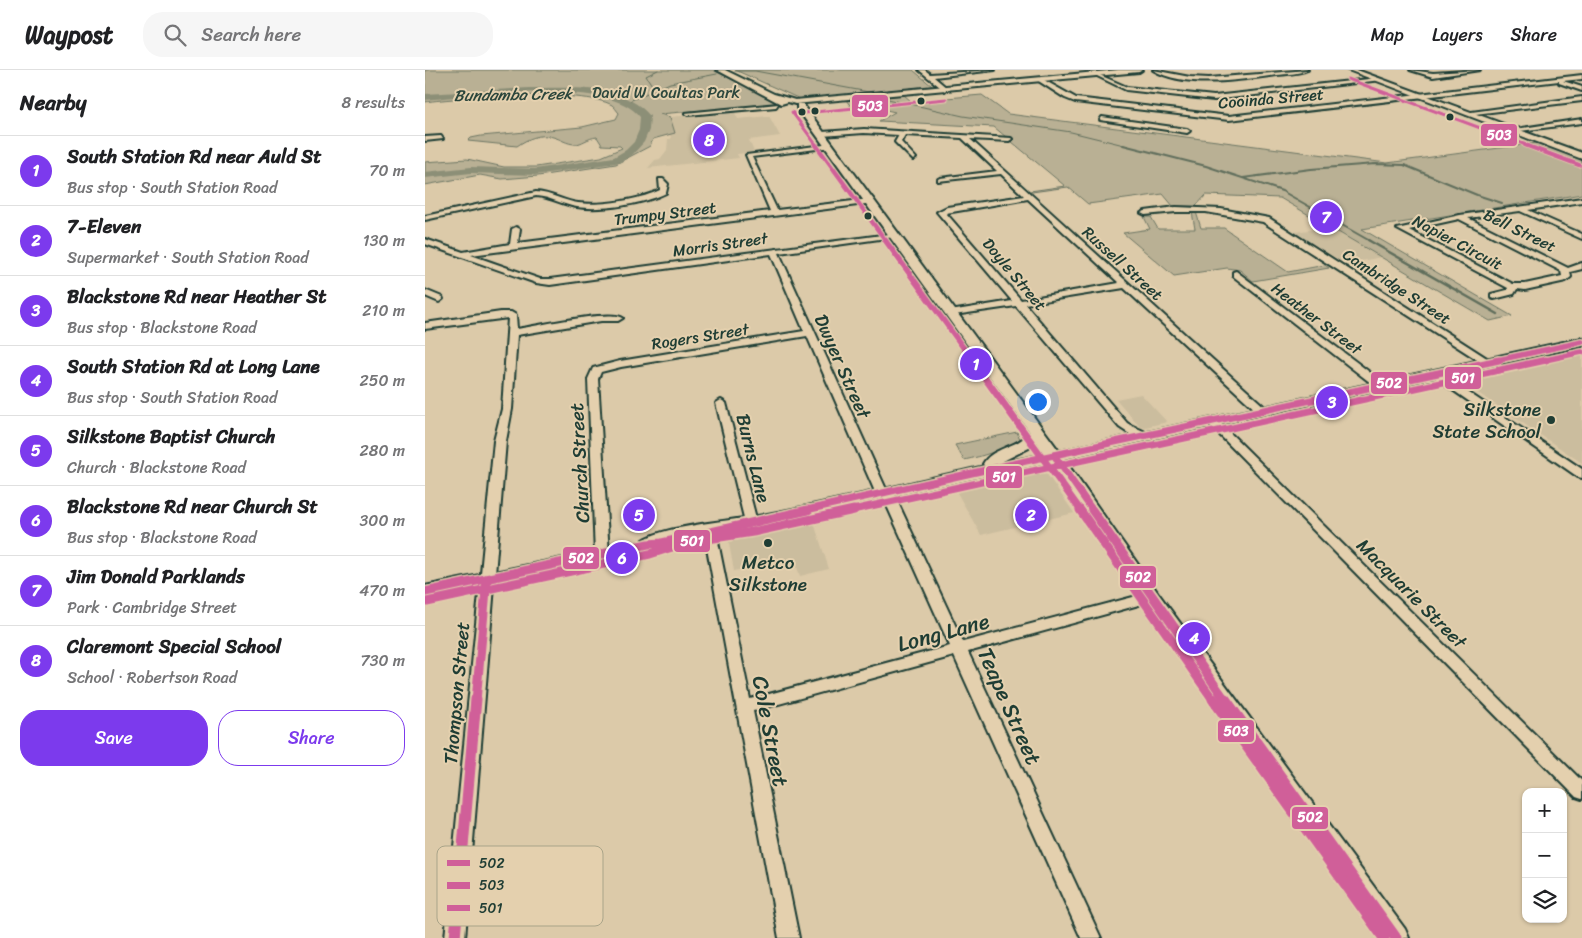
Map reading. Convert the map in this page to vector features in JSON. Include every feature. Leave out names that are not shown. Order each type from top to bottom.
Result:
[{"type":"main road","points":[[720,70],[776,96],[799,104],[1139,70]]},
{"type":"main road","points":[[1351,70],[1580,155]]},
{"type":"main road","points":[[799,104],[1054,455],[1152,597],[1396,938]]},
{"type":"main road","points":[[425,592],[710,532],[987,469],[1582,342]]},
{"type":"main road","points":[[987,469],[993,460],[1029,442],[1037,432]]},
{"type":"main road","points":[[648,544],[662,539],[749,522]]},
{"type":"street","points":[[922,70],[945,89]]},
{"type":"street","points":[[929,76],[992,70]]},
{"type":"street","points":[[1156,70],[1172,77],[1201,80],[1305,70]]},
{"type":"street","points":[[1413,70],[1428,75],[1477,70]]},
{"type":"street","points":[[1097,74],[1126,88],[1214,98],[1378,80]]},
{"type":"street","name":"Cooinda Street","points":[[1039,80],[1075,100],[1224,120],[1582,78]]},
{"type":"street","points":[[1556,81],[1582,89]]},
{"type":"street","points":[[758,107],[756,103],[759,100],[776,96]]},
{"type":"street","points":[[1214,98],[1217,105]]},
{"type":"street","points":[[1467,113],[1582,99]]},
{"type":"street","points":[[688,113],[776,105]]},
{"type":"street","points":[[1140,124],[1158,110]]},
{"type":"street","points":[[1220,111],[1224,120]]},
{"type":"street","points":[[1108,115],[1099,122],[1140,124],[1188,131]]},
{"type":"street","points":[[1512,130],[1582,121]]},
{"type":"street","points":[[822,134],[864,131],[1009,139]]},
{"type":"street","points":[[904,133],[898,139],[898,142],[913,158]]},
{"type":"street","name":"Russell Street","points":[[963,136],[1263,411]]},
{"type":"street","points":[[425,139],[441,138]]},
{"type":"street","points":[[774,213],[748,156],[831,146]]},
{"type":"street","points":[[940,180],[1001,172]]},
{"type":"street","points":[[425,218],[519,197],[549,195],[582,205],[637,200],[654,196],[663,191],[664,184],[661,180]]},
{"type":"street","name":"Doyle Street","points":[[1029,197],[947,209],[941,212],[1123,425],[1133,432],[1146,436]]},
{"type":"street","name":"Trumpy Street","points":[[464,254],[473,251],[869,201]]},
{"type":"street","name":"Napier Circuit","points":[[1581,201],[1460,217],[1401,229],[1502,283],[1513,287],[1525,287],[1563,280],[1567,277],[1564,272],[1566,270],[1582,266]]},
{"type":"street","name":"Cambridge Street","points":[[1145,213],[1181,209],[1229,211],[1266,220],[1488,362]]},
{"type":"street","points":[[1522,210],[1582,237]]},
{"type":"street","name":"Bell Street","points":[[1460,217],[1566,270]]},
{"type":"street","points":[[514,246],[515,229]]},
{"type":"street","name":"Morris Street","points":[[464,254],[539,281],[550,282],[894,235]]},
{"type":"street","points":[[425,241],[464,254]]},
{"type":"street","name":"Dwyer Street","points":[[774,252],[809,333],[884,493]]},
{"type":"street","name":"Heather Street","points":[[1236,274],[1380,385]]},
{"type":"street","points":[[950,314],[1125,285]]},
{"type":"street","points":[[1495,296],[1511,292],[1513,287]]},
{"type":"street","points":[[425,293],[439,299]]},
{"type":"street","points":[[425,326],[507,314],[513,318],[513,333],[601,318],[618,318]]},
{"type":"street","name":"Thompson Street","points":[[463,846],[500,442],[507,409],[513,333]]},
{"type":"street","name":"Rogers Street","points":[[597,370],[620,364],[809,333]]},
{"type":"street","name":"Church Street","points":[[597,370],[593,379],[602,554]]},
{"type":"street","points":[[1435,373],[1582,474]]},
{"type":"street","name":"Burns Lane","points":[[721,402],[749,522]]},
{"type":"street","name":"Macquarie Street","points":[[1213,422],[1582,792]]},
{"type":"street","points":[[1119,441],[1123,425]]},
{"type":"street","name":"Teape Street","points":[[884,493],[960,650],[1091,938]]},
{"type":"street","name":"Cole Street","points":[[710,532],[789,938]]},
{"type":"street","name":"Long Lane","points":[[744,707],[1152,597]]},
{"type":"shaded area","points":[[734,111],[738,119],[769,116],[780,136],[749,140],[754,152],[737,154],[739,158],[648,168],[655,160],[660,159],[667,150],[668,139],[671,139],[670,134],[675,133],[670,117]]},
{"type":"shaded area","points":[[1330,227],[1382,257],[1345,264],[1295,232]]},
{"type":"shaded area","name":"Silkstone State School","points":[[1582,350],[1582,463],[1456,378]]},
{"type":"shaded area","points":[[1141,394],[1167,422],[1141,428],[1116,399]]},
{"type":"shaded area","points":[[1039,471],[1046,473],[1074,513],[981,535],[955,489]]},
{"type":"shaded area","points":[[813,520],[829,569],[800,576],[794,558],[734,571],[728,538]]},
{"type":"green space","name":"David W Coultas Park","points":[[425,70],[713,70],[780,103],[660,114],[670,117],[675,133],[653,139],[650,146],[616,164],[538,176],[502,179],[480,175],[425,185],[425,162],[467,159],[504,167],[536,167],[601,157],[622,148],[620,146],[602,145],[597,137],[575,144],[548,136],[539,136],[517,146],[468,141],[471,138],[481,136],[582,127],[616,119],[619,113],[612,105],[598,100],[576,97],[521,96],[425,102]]},
{"type":"green space","points":[[735,70],[913,70],[932,86],[800,99]]},
{"type":"green space","points":[[904,95],[911,101],[982,95],[1008,114],[1387,163],[1537,143],[1582,159],[1582,194],[1362,229],[1512,316],[1490,321],[1280,198],[1206,195],[1196,206],[1173,206],[1163,194],[1088,204],[1068,187],[1032,192],[1030,191],[1065,186],[994,127],[879,121],[895,112],[869,106],[852,108],[846,100]]},
{"type":"green space","points":[[1192,212],[1196,212],[1201,228],[1224,228],[1288,272],[1325,265],[1329,268],[1253,281],[1240,270],[1227,268],[1174,276],[1123,233],[1150,229],[1144,217],[1151,217],[1158,229],[1195,229]]},
{"type":"green space","points":[[1017,432],[1020,439],[1014,443],[979,457],[964,460],[955,445]]},
{"type":"waterway","points":[[654,88],[646,76],[658,70]]},
{"type":"waterway","points":[[735,71],[755,71],[874,93]]},
{"type":"waterway","points":[[627,102],[670,83],[717,74]]},
{"type":"waterway","name":"Bundamba Creek","points":[[425,97],[529,90],[585,92],[609,96],[627,102],[645,116],[644,130],[639,142],[630,152],[617,160],[535,172],[471,170],[425,175]]},
{"type":"waterway","points":[[879,97],[963,116],[1071,132],[1128,146]]},
{"type":"waterway","points":[[1123,145],[1206,166],[1282,191],[1370,241]]},
{"type":"waterway","points":[[1243,178],[1311,169],[1375,164],[1404,165],[1477,195],[1502,203]]},
{"type":"waterway","points":[[1368,240],[1498,314]]},
{"type":"transit line","name":"503","points":[[1348,79],[1579,165]]},
{"type":"transit line","name":"503","points":[[794,114],[946,99]]},
{"type":"transit line","name":"503","points":[[792,112],[1046,461],[1144,603],[1384,938]]},
{"type":"transit line","name":"502","points":[[425,592],[648,544],[662,543],[1026,461],[1582,342]]},
{"type":"transit line","name":"501","points":[[427,602],[650,554],[688,542],[753,532],[1582,352]]},
{"type":"transit line","name":"502","points":[[1054,455],[1152,597],[1396,938]]},
{"type":"transit line","name":"502","points":[[463,846],[487,579]]},
{"type":"transit line","name":"502","points":[[455,938],[456,926]]},
{"type":"place","name":"Claremont Special School","points":[[709,140]]},
{"type":"place","name":"Jim Donald Parklands","points":[[1326,217]]},
{"type":"place","name":"South Station Rd near Auld St","points":[[976,364]]},
{"type":"place","name":"Blackstone Rd near Heather St","points":[[1332,402]]},
{"type":"place","name":"Silkstone State School","points":[[1551,420]]},
{"type":"place","name":"Silkstone Baptist Church","points":[[639,515]]},
{"type":"place","name":"7-Eleven","points":[[1031,515]]},
{"type":"place","name":"Metco Silkstone","points":[[768,543]]},
{"type":"place","name":"Blackstone Rd near Church St","points":[[622,558]]},
{"type":"place","name":"South Station Rd at Long Lane","points":[[1194,638]]}]
